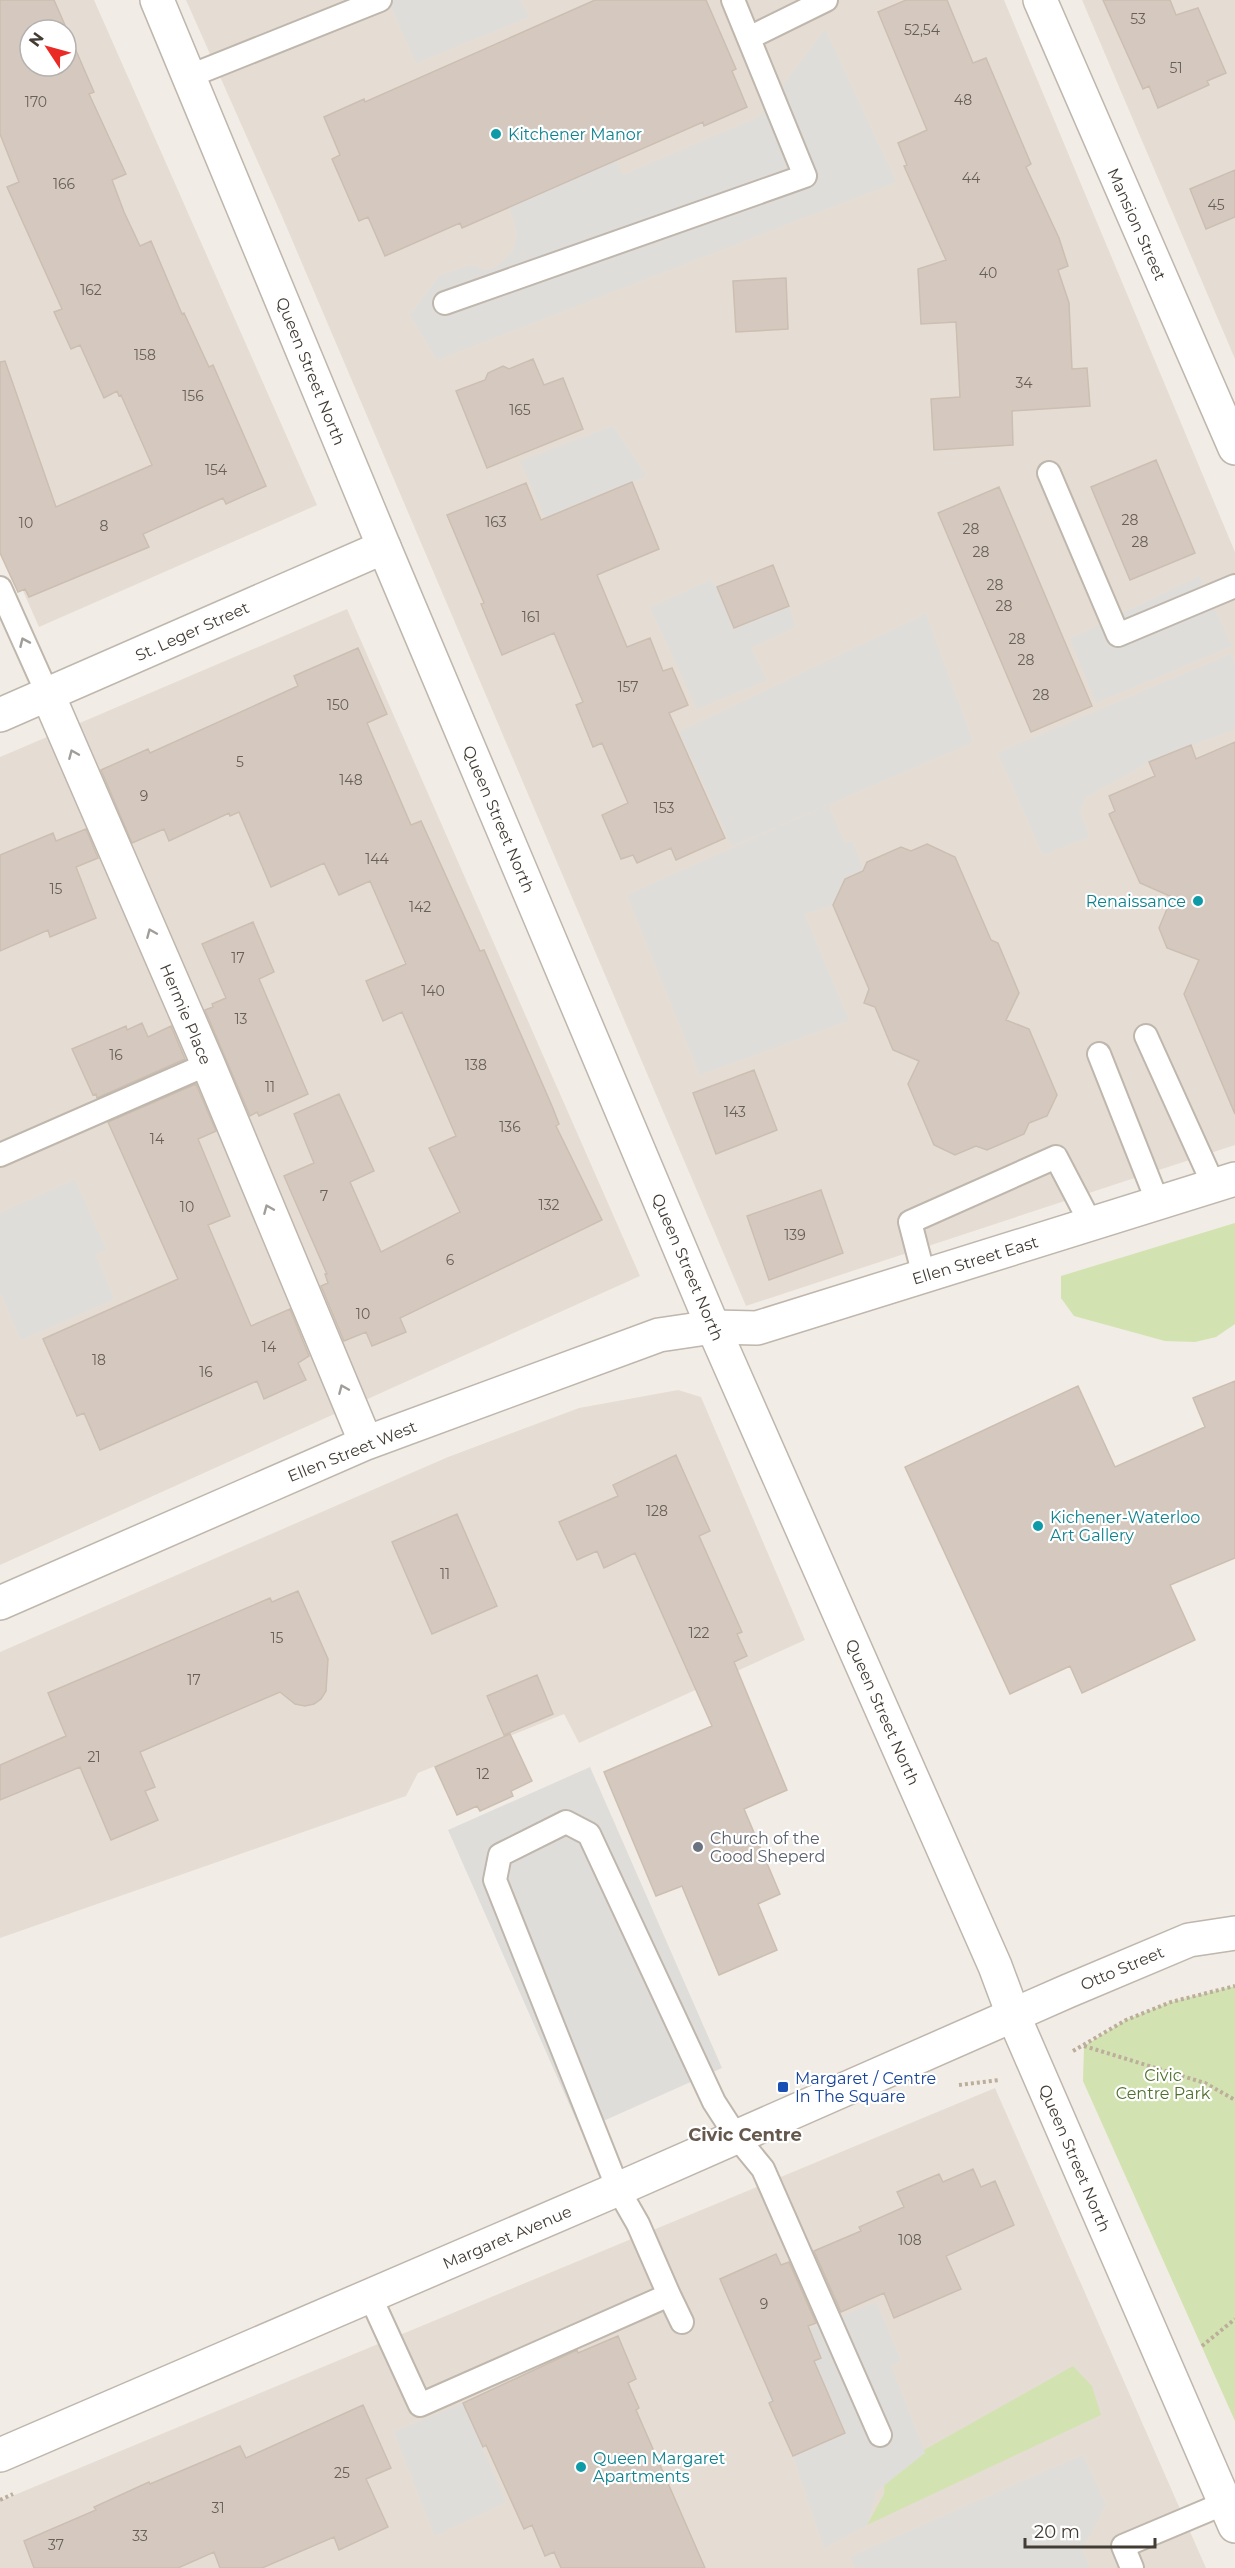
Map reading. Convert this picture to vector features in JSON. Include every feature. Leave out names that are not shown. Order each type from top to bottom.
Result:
[{"type":"street","name":"Queen Street North","points":[[157,0],[384,547],[713,1327],[994,1966],[1230,2515]]},
{"type":"street","name":"Mansion Street","points":[[1040,0],[1235,448]]},
{"type":"street","name":"St. Leger Street","points":[[0,715],[384,547]]},
{"type":"street","name":"Hermie Place","points":[[48,695],[208,1064],[366,1443]]},
{"type":"street","name":"Ellen Street East","points":[[713,1327],[757,1328],[1224,1183]]},
{"type":"street","name":"Ellen Street West","points":[[0,1603],[366,1443],[659,1335],[713,1327]]},
{"type":"street","name":"Otto Street","points":[[1014,2017],[1189,1940],[1235,1933]]},
{"type":"street","name":"Margaret Avenue","points":[[0,2455],[1014,2017]]},
{"type":"lane","points":[[190,76],[380,0]]},
{"type":"lane","points":[[445,303],[805,176],[733,0]]},
{"type":"lane","points":[[749,38],[826,0]]},
{"type":"lane","points":[[1049,473],[1118,635],[1235,586]]},
{"type":"lane","name":"Hermie Place","points":[[0,588],[48,695]]},
{"type":"lane","points":[[1146,1036],[1224,1183]]},
{"type":"lane","points":[[1099,1054],[1158,1203]]},
{"type":"lane","points":[[0,1155],[208,1064]]},
{"type":"lane","points":[[924,1276],[910,1222],[1056,1157],[1091,1224]]},
{"type":"lane","points":[[682,2322],[638,2224],[618,2189],[495,1880],[500,1855],[566,1822],[589,1834],[714,2102],[736,2136],[763,2169],[880,2435]]},
{"type":"lane","points":[[370,2296],[420,2405],[669,2295]]},
{"type":"lane","points":[[1132,2568],[1123,2546],[1230,2515]]},
{"type":"path","points":[[1065,2055],[1126,2020],[1171,2002],[1235,1986]]},
{"type":"path","points":[[1084,2046],[1205,2083],[1235,2100]]},
{"type":"path","points":[[1202,2346],[1235,2319]]},
{"type":"shaded area","points":[[0,0],[94,0],[317,505],[39,627],[0,539]]},
{"type":"shaded area","points":[[186,0],[1004,0],[1235,552],[1235,1145],[746,1306],[281,214]]},
{"type":"shaded area","points":[[388,0],[520,0],[529,17],[416,63]]},
{"type":"shaded area","points":[[1082,0],[1235,0],[1235,359]]},
{"type":"shaded area","points":[[825,29],[896,182],[437,360],[410,315],[439,276],[471,265],[486,270],[497,266],[513,251],[517,234],[510,207],[616,160],[623,175],[759,117]]},
{"type":"shaded area","points":[[613,426],[646,476],[598,496],[609,525],[557,545],[520,461]]},
{"type":"shaded area","points":[[1199,576],[1232,646],[1096,703],[1070,639]]},
{"type":"shaded area","points":[[710,580],[717,587],[734,628],[789,606],[795,627],[751,648],[767,680],[697,709],[650,608]]},
{"type":"shaded area","points":[[347,609],[640,1276],[0,1565],[0,757]]},
{"type":"shaded area","points":[[926,614],[973,742],[732,846],[679,732]]},
{"type":"shaded area","points":[[1230,654],[1235,664],[1235,729],[1149,762],[1086,797],[1080,811],[1089,837],[1043,855],[998,753]]},
{"type":"shaded area","points":[[828,805],[845,843],[853,841],[863,871],[845,879],[833,905],[804,914],[849,1020],[700,1075],[627,895]]},
{"type":"shaded area","points":[[75,1180],[106,1250],[95,1254],[114,1299],[21,1340],[0,1292],[0,1213]]},
{"type":"shaded area","points":[[678,1390],[701,1397],[805,1640],[579,1743],[564,1714],[418,1773],[406,1796],[0,1938],[0,1652],[448,1457],[579,1408]]},
{"type":"shaded area","points":[[590,1767],[722,2068],[581,2131],[448,1830]]},
{"type":"shaded area","points":[[995,2088],[1206,2568],[0,2568],[0,2501]]},
{"type":"shaded area","points":[[876,2302],[901,2360],[891,2366],[925,2453],[877,2491],[867,2525],[824,2548],[793,2456],[845,2433],[822,2379],[769,2403],[766,2383],[821,2358],[809,2329]]},
{"type":"shaded area","points":[[463,2403],[506,2502],[435,2536],[394,2432]]},
{"type":"shaded area","points":[[1083,2455],[1106,2505],[1082,2550],[1090,2568],[855,2568],[850,2557]]},
{"type":"green space","points":[[1235,1223],[1235,1324],[1216,1337],[1195,1342],[1165,1341],[1074,1316],[1061,1298],[1061,1276]]},
{"type":"green space","name":"Civic Centre Park","points":[[1235,1986],[1235,2421],[1083,2081],[1084,2046],[1126,2020],[1171,2002]]},
{"type":"green space","points":[[1073,2366],[1092,2386],[1101,2415],[867,2525],[884,2494],[885,2472]]},
{"type":"building","points":[[0,0],[54,0],[62,18],[18,18],[18,78],[78,78],[78,55],[94,92],[89,94],[126,174],[112,180],[124,212],[140,246],[151,241],[182,314],[184,313],[209,367],[213,365],[266,486],[226,504],[223,498],[143,534],[149,547],[29,597],[25,589],[18,592],[0,553],[0,362],[5,361],[56,507],[152,465],[121,395],[119,396],[117,391],[104,398],[80,345],[71,349],[54,312],[62,309],[7,187],[19,182],[0,134]]},
{"type":"building","name":"Kitchener Manor","points":[[595,0],[706,0],[736,69],[732,71],[747,107],[704,126],[703,122],[462,228],[460,223],[385,256],[368,217],[359,221],[332,159],[340,155],[324,117],[364,99],[365,102]]},
{"type":"building","points":[[906,0],[947,0],[973,63],[986,58],[1031,164],[1026,167],[1059,238],[1068,266],[1058,270],[1069,303],[1072,369],[1087,368],[1090,406],[1012,411],[1013,445],[934,450],[931,399],[960,397],[956,322],[921,324],[918,269],[946,260],[904,166],[907,165],[898,143],[927,130],[878,12]]},
{"type":"building","points":[[1103,0],[1170,0],[1176,15],[1198,8],[1226,73],[1207,81],[1209,85],[1158,108],[1149,86],[1143,89]]},
{"type":"building","points":[[1235,170],[1235,217],[1206,229],[1190,189]]},
{"type":"building","points":[[786,278],[788,329],[736,332],[733,281]]},
{"type":"building","points":[[533,359],[544,385],[563,378],[583,429],[487,468],[456,391],[485,380],[488,373],[503,366],[509,369]]},
{"type":"building","points":[[1156,460],[1195,553],[1130,580],[1091,487]]},
{"type":"building","points":[[632,482],[659,549],[597,575],[627,647],[650,638],[663,671],[672,668],[688,705],[669,713],[725,838],[676,860],[671,848],[637,863],[633,855],[621,859],[602,815],[628,803],[602,743],[593,747],[576,705],[583,702],[554,633],[502,655],[481,604],[484,603],[447,515],[526,483],[541,520]]},
{"type":"building","points":[[999,487],[1092,706],[1031,732],[938,513]]},
{"type":"building","points":[[773,565],[789,606],[734,628],[717,587]]},
{"type":"building","points":[[358,648],[387,714],[367,723],[411,825],[421,821],[480,951],[484,950],[552,1106],[559,1124],[556,1126],[602,1220],[400,1318],[406,1332],[372,1346],[366,1332],[344,1341],[321,1286],[328,1283],[325,1274],[327,1274],[284,1176],[314,1163],[294,1114],[339,1094],[374,1171],[350,1182],[381,1252],[460,1212],[429,1148],[456,1136],[402,1012],[383,1021],[366,981],[406,964],[370,881],[339,895],[324,863],[271,887],[239,812],[230,816],[229,813],[169,841],[164,829],[132,843],[101,770],[148,749],[150,753],[298,686],[294,676]]},
{"type":"building","name":"Renaissance","points":[[1235,742],[1235,1114],[1184,994],[1199,960],[1167,948],[1159,928],[1172,897],[1140,883],[1109,814],[1115,811],[1109,796],[1155,776],[1149,762],[1191,745],[1196,759]]},
{"type":"building","points":[[86,829],[98,858],[76,867],[96,918],[50,937],[48,930],[0,951],[0,855],[53,833],[56,841]]},
{"type":"building","points":[[927,844],[955,857],[991,940],[998,943],[1019,993],[1006,1020],[1029,1029],[1057,1095],[1047,1116],[1029,1123],[1024,1134],[987,1150],[976,1146],[955,1155],[934,1145],[908,1084],[919,1061],[893,1050],[875,1007],[864,1003],[869,989],[833,905],[845,879],[863,871],[867,862],[901,847],[911,851]]},
{"type":"building","points":[[253,922],[274,972],[259,979],[308,1094],[259,1116],[257,1112],[250,1116],[205,1010],[226,998],[202,944]]},
{"type":"building","points":[[142,1023],[148,1037],[171,1026],[185,1059],[97,1098],[96,1094],[93,1095],[72,1049],[126,1026],[127,1030]]},
{"type":"building","points":[[754,1070],[777,1130],[716,1154],[693,1093]]},
{"type":"building","points":[[196,1084],[216,1131],[198,1139],[230,1216],[208,1225],[251,1326],[290,1309],[309,1356],[298,1363],[306,1380],[264,1399],[257,1381],[100,1450],[84,1413],[77,1416],[43,1339],[178,1279],[108,1122]]},
{"type":"building","points":[[821,1190],[843,1253],[769,1280],[747,1216]]},
{"type":"building","name":"Kichener-Waterloo Art Gallery","points":[[1235,1381],[1235,1558],[1170,1585],[1195,1640],[1082,1693],[1070,1666],[1010,1694],[905,1467],[1078,1386],[1115,1467],[1205,1427],[1193,1398]]},
{"type":"building","points":[[676,1455],[710,1531],[699,1536],[742,1632],[737,1634],[747,1656],[734,1662],[787,1790],[744,1809],[780,1894],[758,1904],[777,1950],[719,1975],[682,1886],[656,1896],[604,1772],[712,1726],[635,1553],[604,1568],[597,1551],[577,1560],[559,1522],[618,1496],[613,1485]]},
{"type":"building","points":[[457,1514],[497,1606],[432,1634],[392,1542]]},
{"type":"building","points":[[298,1591],[328,1659],[326,1691],[314,1704],[305,1706],[295,1704],[280,1692],[140,1752],[155,1787],[145,1791],[158,1820],[111,1840],[80,1767],[0,1800],[0,1765],[66,1736],[48,1693],[270,1598],[272,1602]]},
{"type":"building","points":[[537,1675],[553,1714],[504,1735],[487,1696]]},
{"type":"building","points":[[510,1734],[532,1781],[511,1791],[513,1796],[480,1811],[477,1806],[457,1815],[435,1767]]},
{"type":"building","points":[[973,2169],[981,2187],[995,2181],[1014,2225],[946,2256],[961,2289],[894,2318],[884,2293],[841,2312],[814,2251],[861,2231],[859,2227],[904,2207],[897,2192],[939,2174],[943,2182]]},
{"type":"building","points":[[776,2254],[781,2265],[789,2262],[816,2323],[808,2326],[821,2358],[814,2361],[845,2433],[793,2456],[769,2403],[773,2401],[720,2279]]},
{"type":"building","name":"Queen Margaret Apartments","points":[[618,2336],[636,2379],[628,2383],[639,2408],[636,2410],[705,2568],[561,2568],[554,2552],[545,2556],[532,2525],[524,2529],[486,2445],[483,2447],[463,2403],[577,2350],[578,2353]]},
{"type":"building","points":[[363,2405],[391,2468],[366,2479],[388,2527],[339,2550],[334,2537],[262,2568],[220,2568],[214,2552],[178,2568],[34,2568],[24,2541],[96,2510],[94,2507],[149,2482],[150,2484],[240,2446],[246,2458]]},
{"type":"place","name":"Kitchener Manor","points":[[496,134]]},
{"type":"place","name":"Renaissance","points":[[1198,901]]},
{"type":"place","name":"Kichener-Waterloo Art Gallery","points":[[1038,1526]]},
{"type":"place","name":"Church of the Good Sheperd","points":[[698,1847]]},
{"type":"place","name":"Margaret / Centre In The Square","points":[[783,2087]]},
{"type":"place","name":"Queen Margaret Apartments","points":[[581,2467]]},
{"type":"district","name":"Civic Centre","points":[[745,2135]]}]
